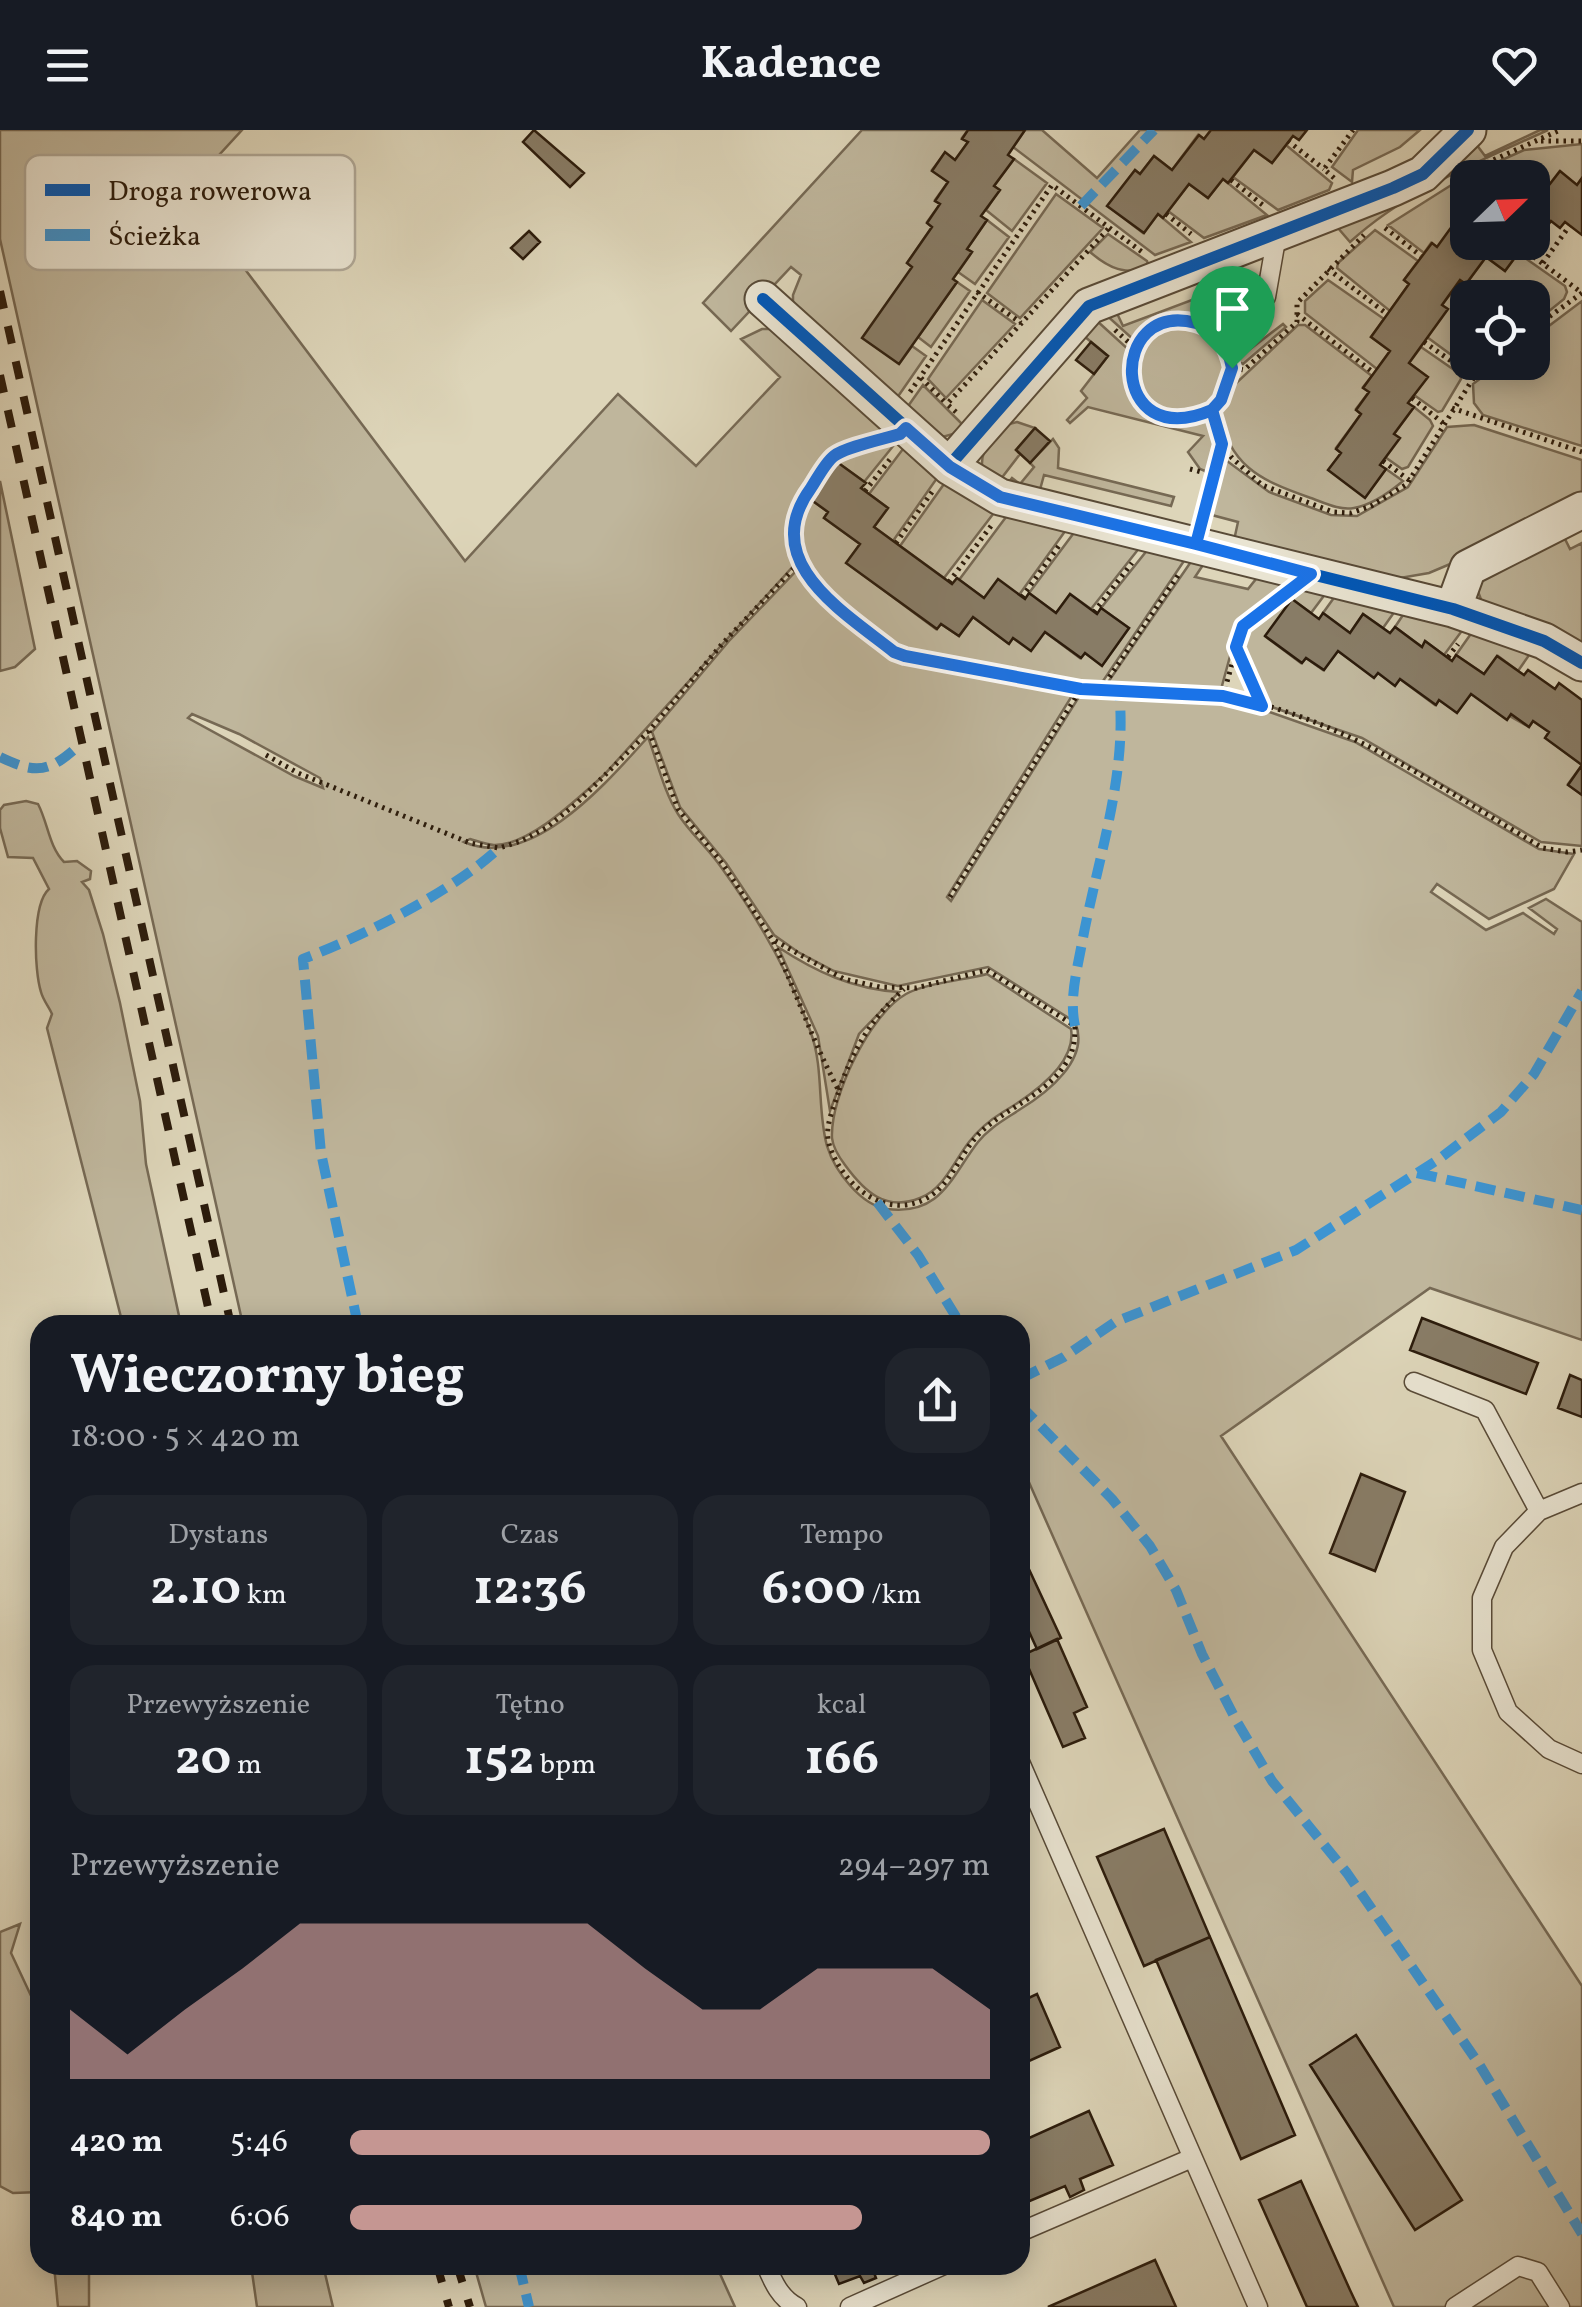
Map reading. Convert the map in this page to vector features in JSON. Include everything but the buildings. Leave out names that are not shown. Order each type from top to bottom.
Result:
[{"type":"street","points":[[949,467],[1089,306],[1276,224],[1423,174],[1468,130]]},
{"type":"street","points":[[763,299],[900,427],[949,467],[1000,497],[1453,609],[1544,641],[1582,663]]},
{"type":"street","points":[[1453,609],[1468,568],[1582,510]]},
{"type":"lane","points":[[1231,327],[1266,297],[1276,224]]},
{"type":"lane","points":[[1414,1382],[1485,1410],[1539,1511]]},
{"type":"lane","points":[[1582,1492],[1539,1511],[1504,1548],[1482,1598],[1482,1650],[1508,1712],[1549,1749],[1582,1764]]},
{"type":"lane","points":[[1030,1785],[1258,2307]]},
{"type":"lane","points":[[1030,2228],[1192,2158]]},
{"type":"lane","points":[[1455,2307],[1518,2266],[1538,2272],[1560,2307]]},
{"type":"lane","points":[[770,2275],[787,2302],[796,2307]]},
{"type":"lane","points":[[850,2307],[922,2275]]},
{"type":"path","points":[[1495,160],[1560,130]]},
{"type":"path","points":[[1538,141],[1582,140]]},
{"type":"path","points":[[1288,141],[1324,169]]},
{"type":"path","points":[[1231,180],[1276,224]]},
{"type":"path","points":[[865,491],[902,442],[900,427],[920,377],[1052,185],[1076,202]]},
{"type":"path","points":[[1166,214],[1202,242]]},
{"type":"path","points":[[1379,223],[1421,256]]},
{"type":"path","points":[[1542,263],[1570,226]]},
{"type":"path","points":[[947,404],[1109,228]]},
{"type":"path","points":[[1232,368],[1244,370],[1297,322],[1297,303],[1366,234]]},
{"type":"path","points":[[1538,260],[1582,293],[1550,316]]},
{"type":"path","points":[[1328,269],[1387,314]]},
{"type":"path","points":[[977,292],[1021,323]]},
{"type":"path","points":[[1296,313],[1374,372]]},
{"type":"path","points":[[1186,320],[1204,325],[1219,336],[1229,352],[1232,368],[1221,400],[1212,410],[1193,418],[1175,418],[1140,401],[1132,387],[1135,348],[1150,331],[1166,322],[1186,320]]},
{"type":"path","points":[[1424,342],[1450,360]]},
{"type":"path","points":[[920,377],[978,433]]},
{"type":"path","points":[[1212,410],[1222,444],[1262,484],[1333,512],[1351,512],[1370,506],[1409,480],[1471,380]]},
{"type":"path","points":[[1412,398],[1443,422]]},
{"type":"path","points":[[1452,408],[1582,452]]},
{"type":"path","points":[[900,427],[834,456],[800,503],[794,532],[799,563],[827,598],[894,652],[944,666],[1081,689],[1223,696],[1262,706],[1356,739],[1543,848],[1582,850]]},
{"type":"path","points":[[1100,690],[1198,544],[1222,444]]},
{"type":"path","points":[[1383,461],[1409,480]]},
{"type":"path","points":[[896,543],[949,467]]},
{"type":"path","points":[[1190,469],[1213,475]]},
{"type":"path","points":[[949,582],[1010,499]]},
{"type":"path","points":[[1022,597],[1081,516]]},
{"type":"path","points":[[1094,612],[1156,534]]},
{"type":"path","points":[[266,755],[298,773],[470,844],[498,848],[521,841],[562,816],[606,777],[799,563]]},
{"type":"path","points":[[1223,696],[1243,626],[1311,574]]},
{"type":"path","points":[[1236,647],[1262,706]]},
{"type":"path","points":[[950,897],[1081,689]]},
{"type":"path","points":[[649,732],[678,809],[722,863],[772,940],[838,1091]]},
{"type":"path","points":[[772,940],[844,978],[904,989],[988,970],[1076,1026],[1075,1042],[1066,1064],[1044,1087],[989,1124],[936,1193],[920,1202],[900,1206],[876,1202],[860,1192],[829,1143],[828,1128],[838,1091],[862,1036],[904,989]]},
{"type":"shaded area","points":[[0,130],[242,130],[219,155],[25,155],[25,270],[246,270],[465,561],[618,394],[696,466],[780,377],[741,339],[762,329],[776,329],[894,427],[875,440],[837,452],[812,471],[794,516],[796,563],[604,775],[553,819],[523,838],[494,845],[470,839],[464,842],[490,848],[516,844],[541,833],[590,798],[648,737],[678,814],[735,886],[783,968],[815,1047],[827,1146],[850,1186],[877,1206],[905,1210],[932,1200],[943,1191],[987,1132],[1064,1074],[1077,1049],[1078,1036],[1075,1022],[988,967],[898,986],[834,971],[798,952],[774,935],[726,863],[680,807],[652,732],[729,641],[799,568],[833,607],[891,654],[968,675],[1075,691],[947,897],[951,901],[1082,692],[1226,700],[1261,709],[1355,742],[1539,849],[1574,854],[1554,889],[1489,919],[1437,884],[1431,892],[1486,930],[1523,913],[1554,934],[1557,929],[1529,908],[1546,899],[1582,922],[1582,1340],[1430,1288],[1221,1436],[1582,1986],[1582,2307],[1394,2307],[1030,1485],[1030,1315],[241,1315],[0,239]],"holes":[[[192,714],[239,734],[320,778],[323,788],[188,718]]]},
{"type":"shaded area","points":[[862,130],[968,130],[962,138],[968,142],[955,160],[945,153],[932,170],[948,182],[935,200],[940,204],[927,222],[932,227],[907,263],[912,267],[899,364],[912,346],[926,356],[899,395],[892,399],[793,308],[793,295],[801,275],[791,267],[731,331],[703,303]]},
{"type":"shaded area","points":[[1025,130],[1042,130],[1097,178],[1140,130],[1211,130],[1204,139],[1198,135],[1172,170],[1154,156],[1140,174],[1135,170],[1108,206],[1143,233],[1158,214],[1191,242],[1155,255],[1013,147]]},
{"type":"shaded area","points":[[1358,130],[1420,130],[1400,147],[1353,170],[1352,182],[1332,167]]},
{"type":"shaded area","points":[[1540,130],[1548,130],[1481,160],[1450,160],[1450,176],[1395,207],[1350,242],[1338,228],[1347,218],[1476,144],[1485,156]]},
{"type":"shaded area","points":[[1582,144],[1582,178],[1577,185],[1559,172],[1550,184],[1550,160],[1502,160],[1524,150]]},
{"type":"shaded area","points":[[1286,145],[1332,183],[1329,190],[1278,210],[1233,177],[1254,150],[1272,163]]},
{"type":"shaded area","points":[[1014,159],[1047,183],[1012,231],[986,210],[999,190],[994,186]]},
{"type":"shaded area","points":[[1223,179],[1267,215],[1204,238],[1168,211],[1189,184],[1208,198]]},
{"type":"shaded area","points":[[1450,186],[1450,245],[1437,247],[1431,243],[1424,253],[1388,225]]},
{"type":"shaded area","points":[[1056,194],[1103,228],[1020,318],[987,293]]},
{"type":"shaded area","points":[[987,220],[1009,237],[975,284],[958,272],[972,252],[967,249]]},
{"type":"shaded area","points":[[1375,230],[1418,261],[1404,280],[1409,284],[1390,311],[1337,268]]},
{"type":"shaded area","points":[[1108,234],[1147,261],[1150,270],[1118,269],[1090,252]]},
{"type":"shaded area","points":[[1484,260],[1505,271],[1513,260],[1528,260],[1565,286],[1567,292],[1550,310],[1550,280],[1469,280]]},
{"type":"shaded area","points":[[1232,266],[1244,275],[1208,304],[1245,353],[1283,324],[1286,327],[1243,364],[1235,360],[1218,328],[1206,320],[1193,316],[1164,321],[1135,341],[1104,313],[1114,307],[1123,326],[1224,288],[1218,269]]},
{"type":"shaded area","points":[[1328,280],[1384,319],[1371,337],[1390,351],[1377,369],[1305,313],[1305,301]]},
{"type":"shaded area","points":[[957,282],[970,291],[931,347],[918,337]]},
{"type":"shaded area","points":[[1450,295],[1450,354],[1427,337]]},
{"type":"shaded area","points":[[982,300],[1015,324],[946,398],[928,379]]},
{"type":"shaded area","points":[[1582,301],[1582,446],[1483,415],[1474,403],[1473,384],[1478,380],[1550,380],[1550,325]]},
{"type":"shaded area","points":[[1096,320],[1129,350],[1130,391],[1143,409],[1174,421],[1207,416],[1212,419],[1217,444],[1210,473],[1200,469],[1188,452],[1203,436],[1088,407],[1070,423],[1067,420],[1087,398],[1081,391],[1108,356],[1084,336]]},
{"type":"shaded area","points":[[1179,323],[1204,329],[1219,342],[1226,359],[1226,378],[1219,395],[1206,407],[1188,413],[1154,405],[1140,393],[1135,381],[1136,359],[1142,349],[1158,332]]},
{"type":"shaded area","points":[[1298,325],[1305,325],[1372,376],[1363,387],[1369,392],[1356,409],[1361,414],[1336,448],[1341,453],[1329,470],[1365,497],[1386,469],[1403,481],[1367,504],[1348,509],[1337,507],[1261,477],[1238,457],[1223,429],[1218,410],[1232,387]]},
{"type":"shaded area","points":[[1421,347],[1450,367],[1450,380],[1460,380],[1442,411],[1414,395],[1427,377],[1409,363]]},
{"type":"shaded area","points":[[923,385],[963,425],[953,434],[939,438],[906,409]]},
{"type":"shaded area","points":[[1414,407],[1433,426],[1408,467],[1402,469],[1385,457],[1394,434]]},
{"type":"shaded area","points":[[1017,422],[1035,428],[1016,450],[1020,454],[997,484],[982,466],[984,451],[997,432]]},
{"type":"shaded area","points":[[1474,425],[1582,460],[1582,500],[1462,559],[1429,573],[1400,578],[1233,545],[1238,522],[1208,514],[1223,458],[1269,492],[1331,515],[1357,516],[1408,487],[1447,427]]},
{"type":"shaded area","points":[[1053,439],[1059,448],[1058,468],[1174,497],[1171,506],[1044,475],[1038,497],[1004,488],[1012,478],[1020,484],[1034,467],[1030,463]]},
{"type":"shaded area","points":[[891,440],[894,445],[864,482],[837,462],[810,499],[828,512],[824,518],[860,544],[847,563],[936,629],[941,624],[959,636],[973,617],[1008,643],[1013,638],[1045,632],[1080,658],[1085,653],[1102,665],[1129,628],[1101,608],[1153,543],[1190,552],[1099,687],[943,663],[905,653],[833,599],[812,576],[797,544],[797,510],[836,458]]},
{"type":"shaded area","points":[[909,441],[942,471],[893,541],[874,527],[888,508],[869,494]]},
{"type":"shaded area","points":[[949,477],[1000,505],[944,578],[900,546]]},
{"type":"shaded area","points":[[0,481],[35,649],[15,667],[0,671]]},
{"type":"shaded area","points":[[1012,509],[1071,523],[1019,595],[984,598],[959,580]]},
{"type":"shaded area","points":[[1079,526],[1144,542],[1091,609],[1070,594],[1056,613],[1029,593]]},
{"type":"shaded area","points":[[1560,529],[1570,549],[1582,543],[1582,654],[1482,602],[1477,589],[1479,577]]},
{"type":"shaded area","points":[[1197,553],[1209,556],[1195,577],[1248,589],[1264,569],[1301,578],[1238,627],[1220,693],[1104,688]]},
{"type":"shaded area","points":[[1307,579],[1332,585],[1311,613],[1292,599],[1266,637],[1301,663],[1306,658],[1323,670],[1338,651],[1374,677],[1378,673],[1395,685],[1400,679],[1435,705],[1439,700],[1457,712],[1471,694],[1529,727],[1533,721],[1549,732],[1546,738],[1582,765],[1568,784],[1582,795],[1582,846],[1541,842],[1362,738],[1266,705],[1241,650],[1244,628]]},
{"type":"shaded area","points":[[1341,588],[1400,604],[1383,628],[1363,614],[1350,633],[1323,613]]},
{"type":"shaded area","points":[[1409,606],[1467,624],[1444,655],[1426,642],[1422,647],[1395,627]]},
{"type":"shaded area","points":[[1475,628],[1534,648],[1518,671],[1498,656],[1484,674],[1456,655]]},
{"type":"shaded area","points":[[26,801],[38,804],[64,862],[77,861],[91,871],[90,879],[82,882],[89,890],[103,934],[120,1003],[140,1101],[146,1164],[179,1315],[120,1315],[47,1028],[52,1014],[39,982],[37,922],[49,889],[33,858],[8,857],[0,828],[0,810],[4,805]]},
{"type":"shaded area","points":[[778,947],[836,978],[899,992],[859,1034],[830,1111],[818,1036]]},
{"type":"shaded area","points":[[987,974],[1071,1029],[1067,1055],[1038,1088],[981,1129],[928,1194],[908,1202],[886,1201],[860,1183],[835,1149],[833,1121],[845,1080],[866,1038],[892,1004],[914,990]]},
{"type":"shaded area","points":[[20,1924],[11,1953],[30,1994],[30,2192],[13,2193],[0,2186],[0,1932]]},
{"type":"shaded area","points":[[55,2275],[89,2275],[89,2307],[58,2307]]},
{"type":"shaded area","points":[[252,2275],[325,2275],[333,2307],[257,2307]]},
{"type":"shaded area","points":[[477,2275],[721,2275],[735,2307],[486,2307]]},
{"type":"railway","points":[[0,291],[229,1315]]},
{"type":"railway","points":[[0,375],[210,1315]]},
{"type":"railway","points":[[440,2275],[449,2307]]},
{"type":"railway","points":[[460,2275],[470,2307]]},
{"type":"marked path","points":[[1081,206],[1154,130]]},
{"type":"marked path","points":[[1075,1026],[1076,974],[1115,786],[1121,723],[1119,691]]},
{"type":"marked path","points":[[0,757],[40,768],[57,763],[76,748]]},
{"type":"marked path","points":[[356,1315],[321,1153],[303,959],[406,911],[457,881],[499,848]]},
{"type":"marked path","points":[[1030,1374],[1064,1357],[1115,1322],[1296,1250],[1439,1159],[1501,1112],[1534,1074],[1582,991]]},
{"type":"marked path","points":[[1417,1173],[1582,1210]]},
{"type":"marked path","points":[[877,1202],[918,1255],[955,1315]]},
{"type":"marked path","points":[[1030,1415],[1112,1499],[1150,1546],[1176,1590],[1202,1654],[1237,1722],[1272,1781],[1347,1873],[1479,2064],[1582,2234]]},
{"type":"marked path","points":[[521,2275],[529,2307]]},
{"type":"cycle path","points":[[949,466],[1089,306],[1393,188],[1423,174],[1468,130]]},
{"type":"cycle path","points":[[763,299],[950,467],[1000,497],[1453,609],[1544,641],[1582,663]]},
{"type":"route","points":[[1232,368],[1221,400],[1212,410],[1222,444],[1196,544],[1000,497],[950,467],[906,428],[900,434],[834,456],[796,514],[794,532],[799,563],[827,598],[894,652],[905,656],[1081,689],[1223,696],[1262,706],[1236,647],[1243,626],[1311,574],[1196,544],[1213,475],[1222,444],[1212,410],[1193,418],[1175,418],[1140,401],[1132,387],[1135,348],[1150,331],[1166,322],[1186,320],[1204,325],[1219,336],[1229,352],[1232,368]]}]
